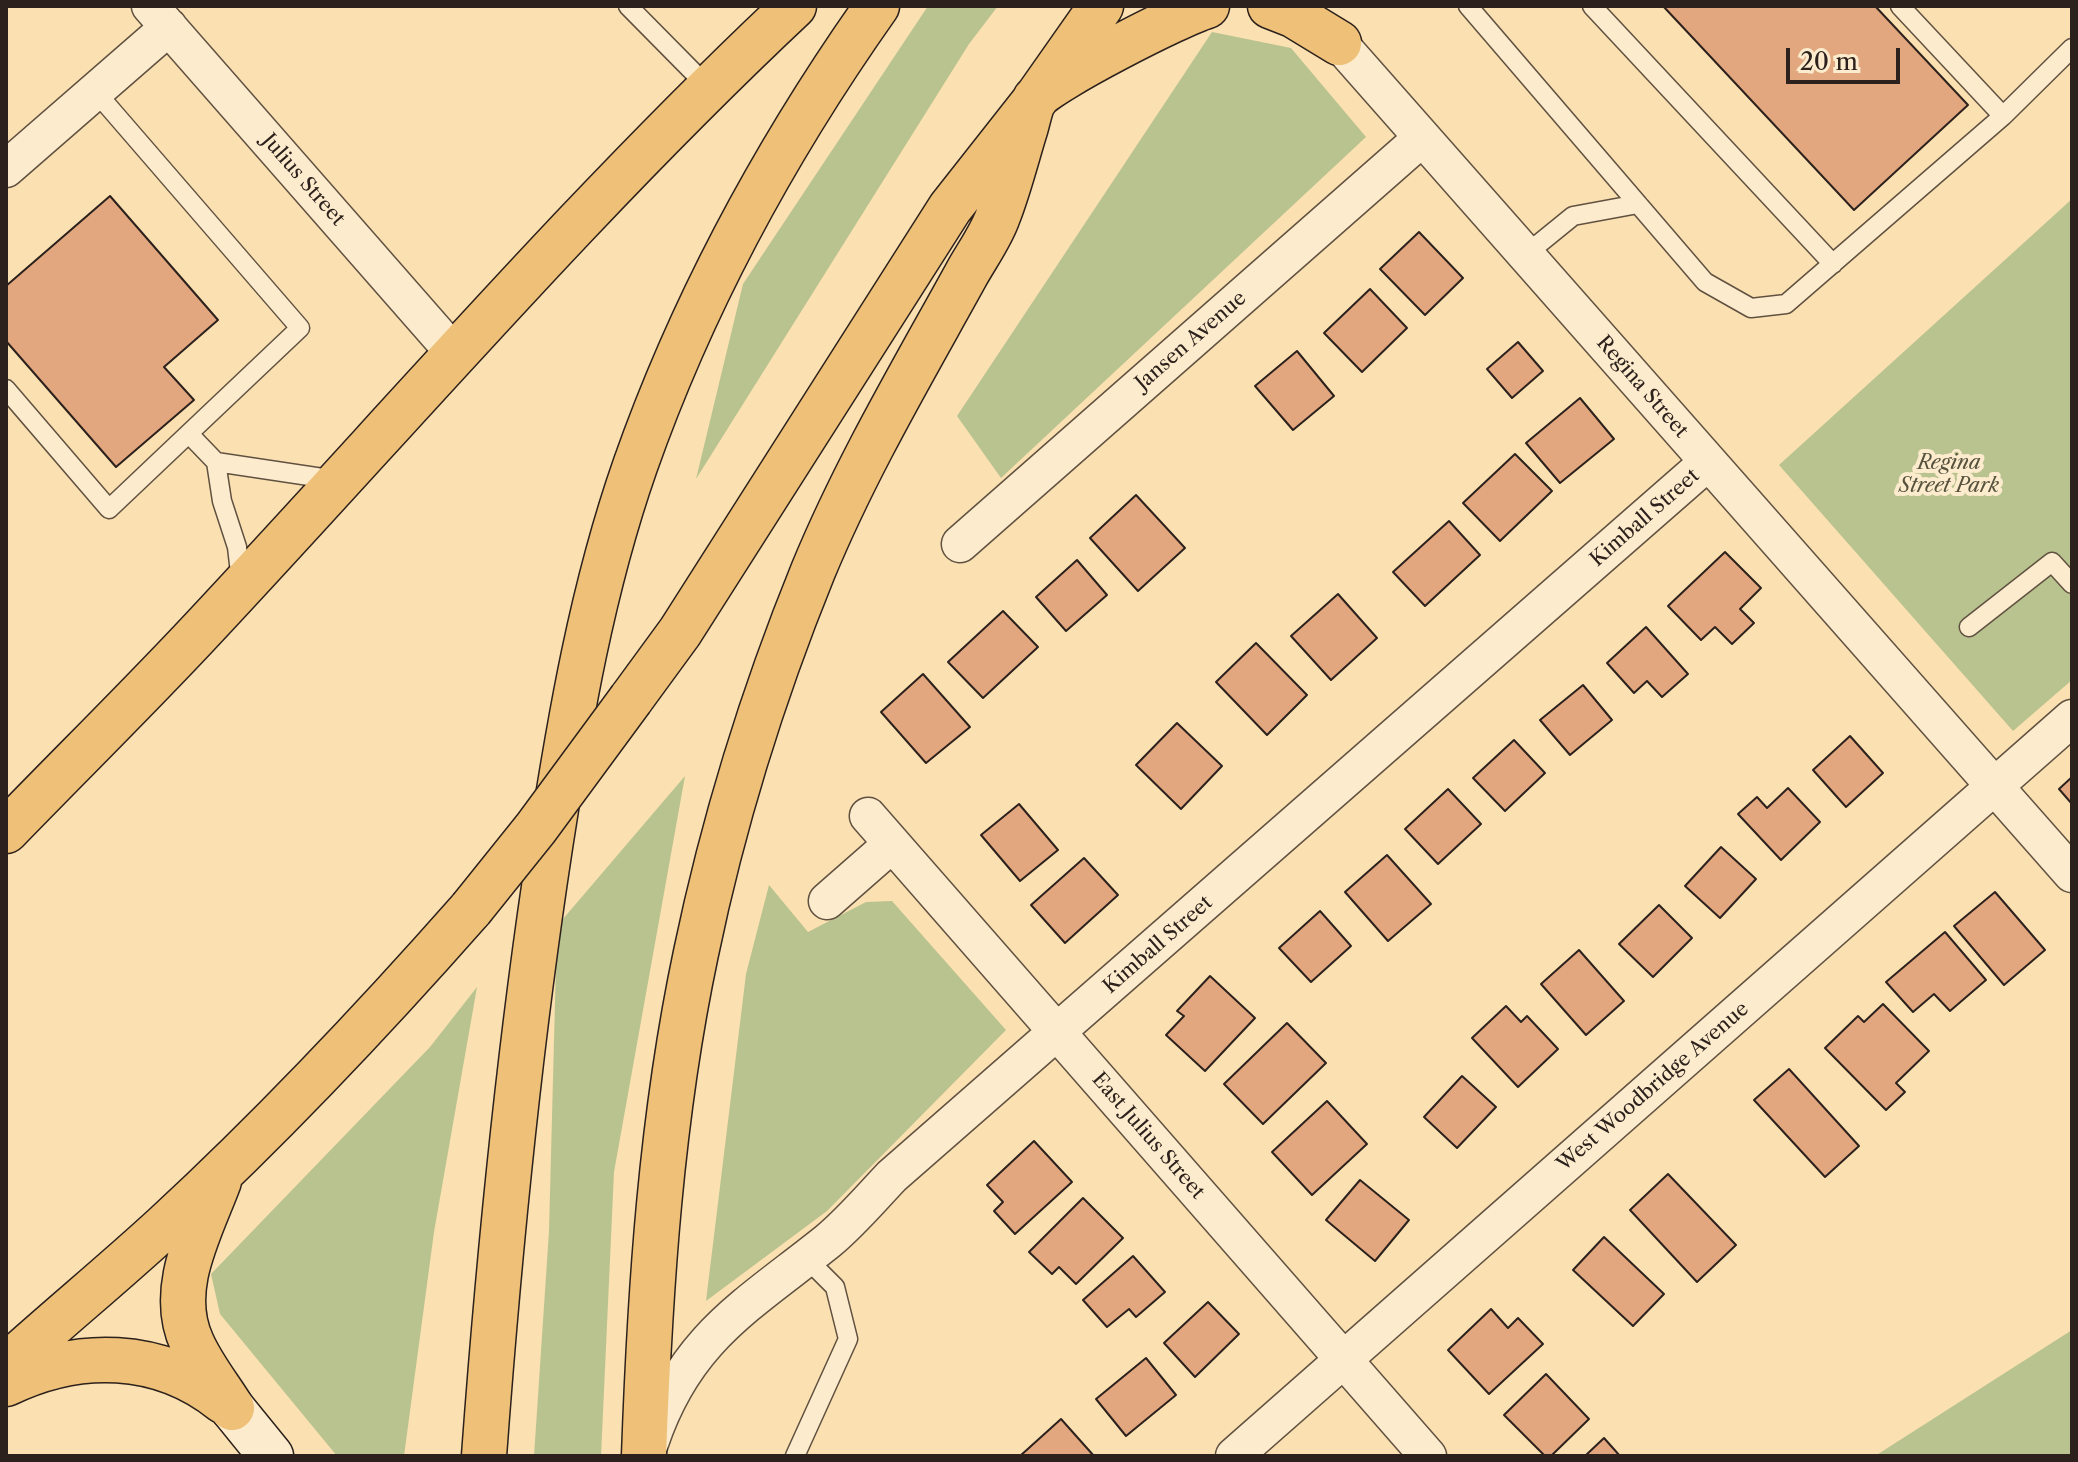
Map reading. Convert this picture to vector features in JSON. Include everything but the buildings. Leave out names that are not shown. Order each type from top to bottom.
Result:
[{"type":"highway","points":[[6,831],[242,586],[550,251],[794,6]]},
{"type":"highway","points":[[484,1456],[514,1118],[534,951],[568,732],[597,594],[634,469],[659,401],[716,273],[778,157],[877,6]]},
{"type":"highway","points":[[6,1366],[165,1226],[223,1170],[374,1019],[471,909],[536,828],[680,632],[950,208],[1035,100],[1101,6]]},
{"type":"highway","points":[[645,1456],[652,1289],[674,1081],[695,956],[756,727],[814,570],[875,440],[997,219],[1035,100],[1056,84],[1147,33],[1207,6]]},
{"type":"highway","points":[[1270,6],[1293,15],[1339,43]]},
{"type":"highway","points":[[1312,6],[1339,43]]},
{"type":"highway","points":[[223,1170],[190,1259],[181,1300],[192,1344],[232,1408]]},
{"type":"highway","points":[[6,1384],[51,1367],[107,1358],[130,1359],[153,1364],[195,1381],[232,1408]]},
{"type":"street","points":[[6,169],[95,91],[159,16]]},
{"type":"street","name":"Julius Street","points":[[159,16],[455,354]]},
{"type":"street","name":"Regina Street","points":[[1339,43],[2072,874]]},
{"type":"street","name":"Jansen Avenue","points":[[960,544],[1422,138]]},
{"type":"street","name":"Kimball Street","points":[[645,1456],[680,1376],[695,1354],[733,1315],[850,1220],[892,1176],[1708,462]]},
{"type":"street","name":"West Woodbridge Avenue","points":[[1234,1456],[2072,718]]},
{"type":"street","name":"East Julius Street","points":[[868,816],[1428,1456]]},
{"type":"street","points":[[827,901],[892,844]]},
{"type":"street","points":[[232,1408],[271,1456]]},
{"type":"lane","points":[[628,6],[709,88]]},
{"type":"lane","points":[[1592,6],[1833,264]]},
{"type":"lane","points":[[1900,6],[2003,116]]},
{"type":"lane","points":[[1472,7],[1705,282],[1751,308],[1786,304],[2003,116],[2072,48]]},
{"type":"lane","points":[[6,389],[109,509],[300,328],[95,91]]},
{"type":"lane","points":[[1525,255],[1573,216],[1638,204]]},
{"type":"lane","points":[[189,434],[216,462],[222,501],[237,547],[242,586]]},
{"type":"lane","points":[[216,462],[338,480]]},
{"type":"lane","points":[[1969,627],[2052,562],[2072,584]]},
{"type":"lane","points":[[795,1456],[848,1339],[835,1287],[806,1258]]},
{"type":"green space","points":[[928,6],[998,6],[969,44],[696,479],[743,284]]},
{"type":"green space","points":[[1212,32],[1291,48],[1366,137],[1001,478],[957,416]]},
{"type":"green space","name":"Regina Street Park","points":[[2072,199],[2072,680],[2013,731],[1779,465]]},
{"type":"green space","points":[[685,776],[614,1172],[601,1456],[534,1456],[549,1231],[557,926]]},
{"type":"green space","points":[[769,885],[808,932],[866,902],[892,901],[1006,1030],[827,1211],[706,1301],[746,974]]},
{"type":"green space","points":[[477,987],[434,1232],[404,1456],[337,1456],[220,1314],[211,1274],[430,1047]]},
{"type":"green space","points":[[2072,1330],[2072,1456],[1875,1456]]}]
